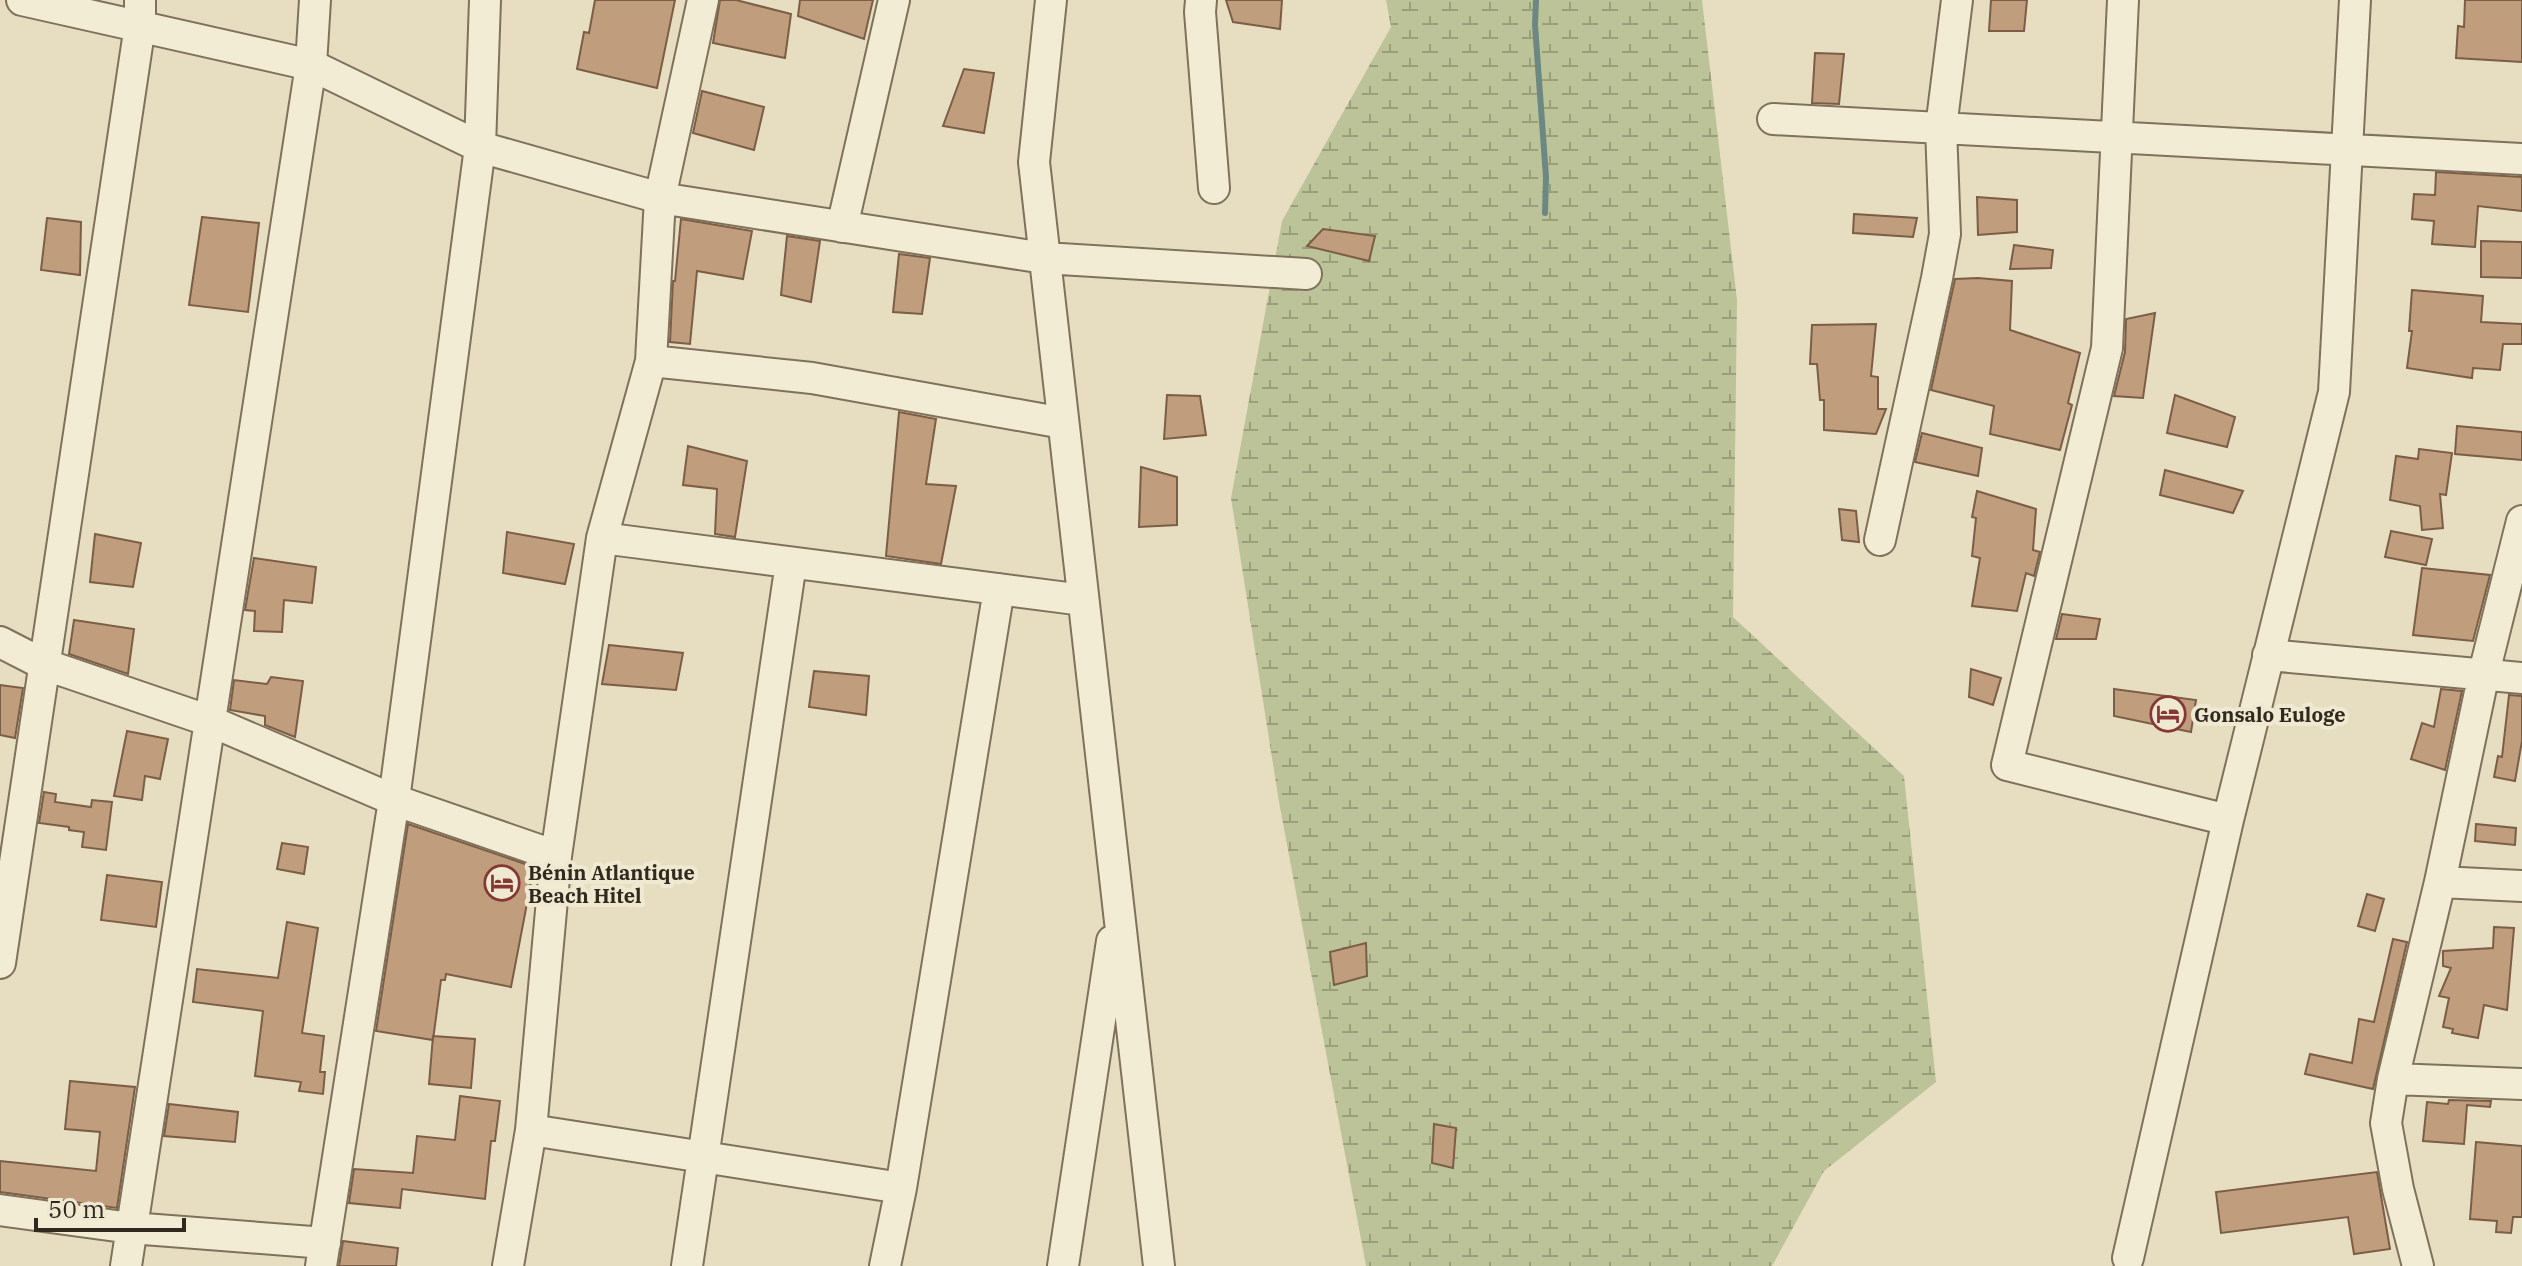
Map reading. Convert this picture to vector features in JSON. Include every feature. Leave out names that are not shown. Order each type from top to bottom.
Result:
[{"type":"street","points":[[22,0],[140,12],[311,65],[480,147],[660,198],[1044,258],[1306,274]]},
{"type":"street","points":[[126,1266],[311,65],[315,0]]},
{"type":"street","points":[[0,1210],[323,1255],[394,800],[480,147],[485,0]]},
{"type":"street","points":[[508,1266],[531,1130],[556,856],[602,538],[651,361],[660,198],[703,0]]},
{"type":"street","points":[[842,227],[894,0]]},
{"type":"street","points":[[1051,0],[1034,162],[1159,1266]]},
{"type":"street","points":[[1201,0],[1214,188]]},
{"type":"street","points":[[1880,540],[1945,234],[1941,128],[1957,0]]},
{"type":"street","points":[[2123,0],[2107,348],[2007,765],[2228,820]]},
{"type":"street","points":[[2125,1263],[2228,820],[2334,392],[2355,0]]},
{"type":"street","points":[[0,963],[140,12]]},
{"type":"street","points":[[1773,119],[2522,159]]},
{"type":"street","points":[[651,361],[812,378],[1063,423]]},
{"type":"street","points":[[2418,1266],[2398,1189],[2386,1123],[2393,1079],[2440,882],[2484,673],[2522,521]]},
{"type":"street","points":[[602,538],[1083,600]]},
{"type":"street","points":[[687,1266],[791,563]]},
{"type":"street","points":[[885,1266],[901,1188],[999,589]]},
{"type":"street","points":[[0,642],[43,664],[210,721],[394,800],[556,856]]},
{"type":"street","points":[[2268,655],[2522,678]]},
{"type":"street","points":[[2440,882],[2522,886]]},
{"type":"street","points":[[1063,1266],[1118,899]]},
{"type":"street","points":[[2393,1079],[2522,1084]]},
{"type":"street","points":[[531,1130],[901,1188]]},
{"type":"green space","points":[[1386,0],[1702,0],[1737,300],[1733,617],[1904,776],[1936,1082],[1824,1171],[1772,1266],[1366,1266],[1279,802],[1231,498],[1282,221],[1391,27]]},
{"type":"building","points":[[595,0],[675,0],[657,88],[577,69],[584,32],[589,33]]},
{"type":"building","points":[[720,0],[736,0],[791,14],[785,58],[713,43]]},
{"type":"building","points":[[800,0],[873,0],[864,39],[798,16]]},
{"type":"building","points":[[1226,0],[1282,0],[1280,29],[1233,22]]},
{"type":"building","points":[[1991,0],[2027,0],[2024,31],[1989,31]]},
{"type":"building","points":[[2465,0],[2522,0],[2522,62],[2456,58],[2458,26],[2464,27]]},
{"type":"building","points":[[1815,53],[1844,54],[1839,104],[1812,103]]},
{"type":"building","points":[[964,69],[994,73],[984,133],[943,126]]},
{"type":"building","points":[[702,91],[764,107],[754,150],[693,133]]},
{"type":"building","points":[[2436,172],[2522,177],[2522,211],[2478,206],[2475,247],[2432,244],[2434,221],[2412,219],[2414,194],[2435,195]]},
{"type":"building","points":[[1977,197],[2017,200],[2017,232],[1978,235]]},
{"type":"building","points":[[1854,214],[1917,218],[1913,237],[1853,233]]},
{"type":"building","points":[[202,217],[259,223],[248,312],[189,305]]},
{"type":"building","points":[[47,218],[81,222],[80,275],[41,270]]},
{"type":"building","points":[[681,219],[752,231],[743,279],[697,271],[690,344],[670,342],[673,281]]},
{"type":"building","points":[[1323,229],[1375,236],[1369,261],[1307,246]]},
{"type":"building","points":[[787,236],[820,241],[811,302],[781,295]]},
{"type":"building","points":[[2481,241],[2522,242],[2522,278],[2481,277]]},
{"type":"building","points":[[2014,245],[2053,250],[2051,268],[2010,269]]},
{"type":"building","points":[[899,254],[930,258],[922,314],[893,312]]},
{"type":"building","points":[[1955,279],[2012,281],[2010,330],[2080,353],[2068,403],[2072,405],[2060,450],[1990,434],[1994,406],[1931,390]]},
{"type":"building","points":[[2412,290],[2483,296],[2481,322],[2522,324],[2522,344],[2503,344],[2500,370],[2473,368],[2472,378],[2407,368],[2412,331],[2409,331]]},
{"type":"building","points":[[2155,313],[2143,398],[2114,396],[2125,352],[2126,319]]},
{"type":"building","points":[[1876,324],[1871,376],[1878,377],[1878,409],[1886,409],[1876,434],[1824,430],[1824,400],[1820,400],[1817,364],[1810,364],[1812,325]]},
{"type":"building","points":[[1167,395],[1200,396],[1206,435],[1164,439]]},
{"type":"building","points":[[2175,395],[2235,417],[2227,447],[2167,433]]},
{"type":"building","points":[[899,412],[936,419],[926,484],[956,486],[941,564],[886,556]]},
{"type":"building","points":[[2457,426],[2522,432],[2522,460],[2455,454]]},
{"type":"building","points":[[1922,433],[1982,448],[1978,476],[1915,462]]},
{"type":"building","points":[[688,446],[747,461],[735,537],[715,534],[717,489],[683,485]]},
{"type":"building","points":[[2419,449],[2452,453],[2446,495],[2440,494],[2443,528],[2422,530],[2420,506],[2390,500],[2396,456],[2418,459]]},
{"type":"building","points":[[1141,467],[1177,477],[1177,525],[1139,527]]},
{"type":"building","points":[[2165,470],[2243,491],[2233,513],[2160,495]]},
{"type":"building","points":[[1977,491],[2036,509],[2033,550],[2040,552],[2034,576],[2026,573],[2017,611],[1972,606],[1980,558],[1972,556],[1976,518],[1972,517]]},
{"type":"building","points":[[1839,509],[1856,511],[1859,542],[1842,540]]},
{"type":"building","points":[[2391,531],[2432,539],[2426,565],[2385,557]]},
{"type":"building","points":[[507,532],[574,544],[565,584],[503,573]]},
{"type":"building","points":[[95,534],[141,543],[133,587],[90,582]]},
{"type":"building","points":[[254,558],[316,567],[312,603],[284,600],[282,632],[254,631],[255,611],[245,610]]},
{"type":"building","points":[[2422,568],[2490,575],[2473,641],[2413,635]]},
{"type":"building","points":[[2062,614],[2100,619],[2096,639],[2056,639]]},
{"type":"building","points":[[74,620],[134,629],[128,674],[69,654]]},
{"type":"building","points":[[609,645],[683,653],[676,690],[602,684]]},
{"type":"building","points":[[1971,669],[2001,678],[1993,705],[1969,697]]},
{"type":"building","points":[[814,671],[869,676],[866,715],[809,707]]},
{"type":"building","points":[[271,677],[303,681],[295,737],[265,725],[265,716],[230,710],[234,680],[267,684]]},
{"type":"building","points":[[0,685],[23,688],[15,738],[0,735]]},
{"type":"building","points":[[2114,689],[2196,700],[2191,732],[2114,716]]},
{"type":"building","points":[[2441,689],[2462,691],[2445,770],[2411,759],[2422,723],[2434,727]]},
{"type":"building","points":[[2509,695],[2522,696],[2522,741],[2515,781],[2494,777],[2498,756],[2502,757]]},
{"type":"building","points":[[127,731],[168,739],[160,779],[145,776],[142,800],[114,796]]},
{"type":"building","points":[[44,792],[56,794],[55,802],[91,807],[92,800],[112,802],[106,850],[82,847],[84,832],[39,823]]},
{"type":"building","points":[[408,824],[534,867],[511,987],[446,974],[445,980],[441,980],[433,1040],[376,1031]]},
{"type":"building","points":[[2476,824],[2516,828],[2515,845],[2475,841]]},
{"type":"building","points":[[282,843],[308,847],[304,874],[277,869]]},
{"type":"building","points":[[107,875],[162,882],[156,927],[101,920]]},
{"type":"building","points":[[2367,894],[2384,899],[2375,931],[2358,926]]},
{"type":"building","points":[[287,922],[318,928],[302,1033],[324,1036],[320,1072],[325,1072],[323,1094],[299,1091],[301,1082],[255,1076],[263,1011],[193,1002],[197,969],[278,978]]},
{"type":"building","points":[[2494,927],[2514,928],[2507,1010],[2484,1005],[2478,1038],[2452,1033],[2453,1029],[2443,1027],[2449,998],[2439,996],[2451,968],[2443,966],[2443,951],[2493,948]]},
{"type":"building","points":[[2393,939],[2407,942],[2373,1089],[2305,1074],[2310,1054],[2352,1063],[2359,1019],[2374,1022]]},
{"type":"building","points":[[1366,943],[1367,976],[1334,985],[1330,952]]},
{"type":"building","points":[[433,1036],[475,1039],[471,1088],[429,1084]]},
{"type":"building","points":[[70,1081],[135,1087],[117,1208],[0,1192],[0,1161],[96,1171],[100,1132],[65,1129]]},
{"type":"building","points":[[460,1096],[500,1101],[495,1141],[491,1141],[485,1199],[402,1189],[400,1208],[349,1203],[354,1169],[413,1173],[417,1136],[455,1140]]},
{"type":"building","points":[[2449,1100],[2491,1101],[2490,1107],[2467,1105],[2464,1144],[2423,1141],[2427,1102],[2448,1104]]},
{"type":"building","points":[[169,1104],[238,1112],[235,1142],[164,1136]]},
{"type":"building","points":[[1434,1124],[1456,1128],[1453,1168],[1432,1163]]},
{"type":"building","points":[[2476,1142],[2522,1146],[2522,1217],[2513,1217],[2511,1233],[2496,1232],[2497,1221],[2470,1219]]},
{"type":"building","points":[[2377,1172],[2390,1249],[2354,1254],[2348,1217],[2221,1233],[2216,1192]]},
{"type":"building","points":[[343,1241],[398,1248],[396,1266],[339,1266]]},
{"type":"waterway","points":[[1536,0],[1535,25],[1546,177],[1545,213]]},
{"type":"place","name":"Gonsalo Euloge","points":[[2168,714]]},
{"type":"place","name":"Bénin Atlantique Beach Hitel","points":[[502,883]]}]
